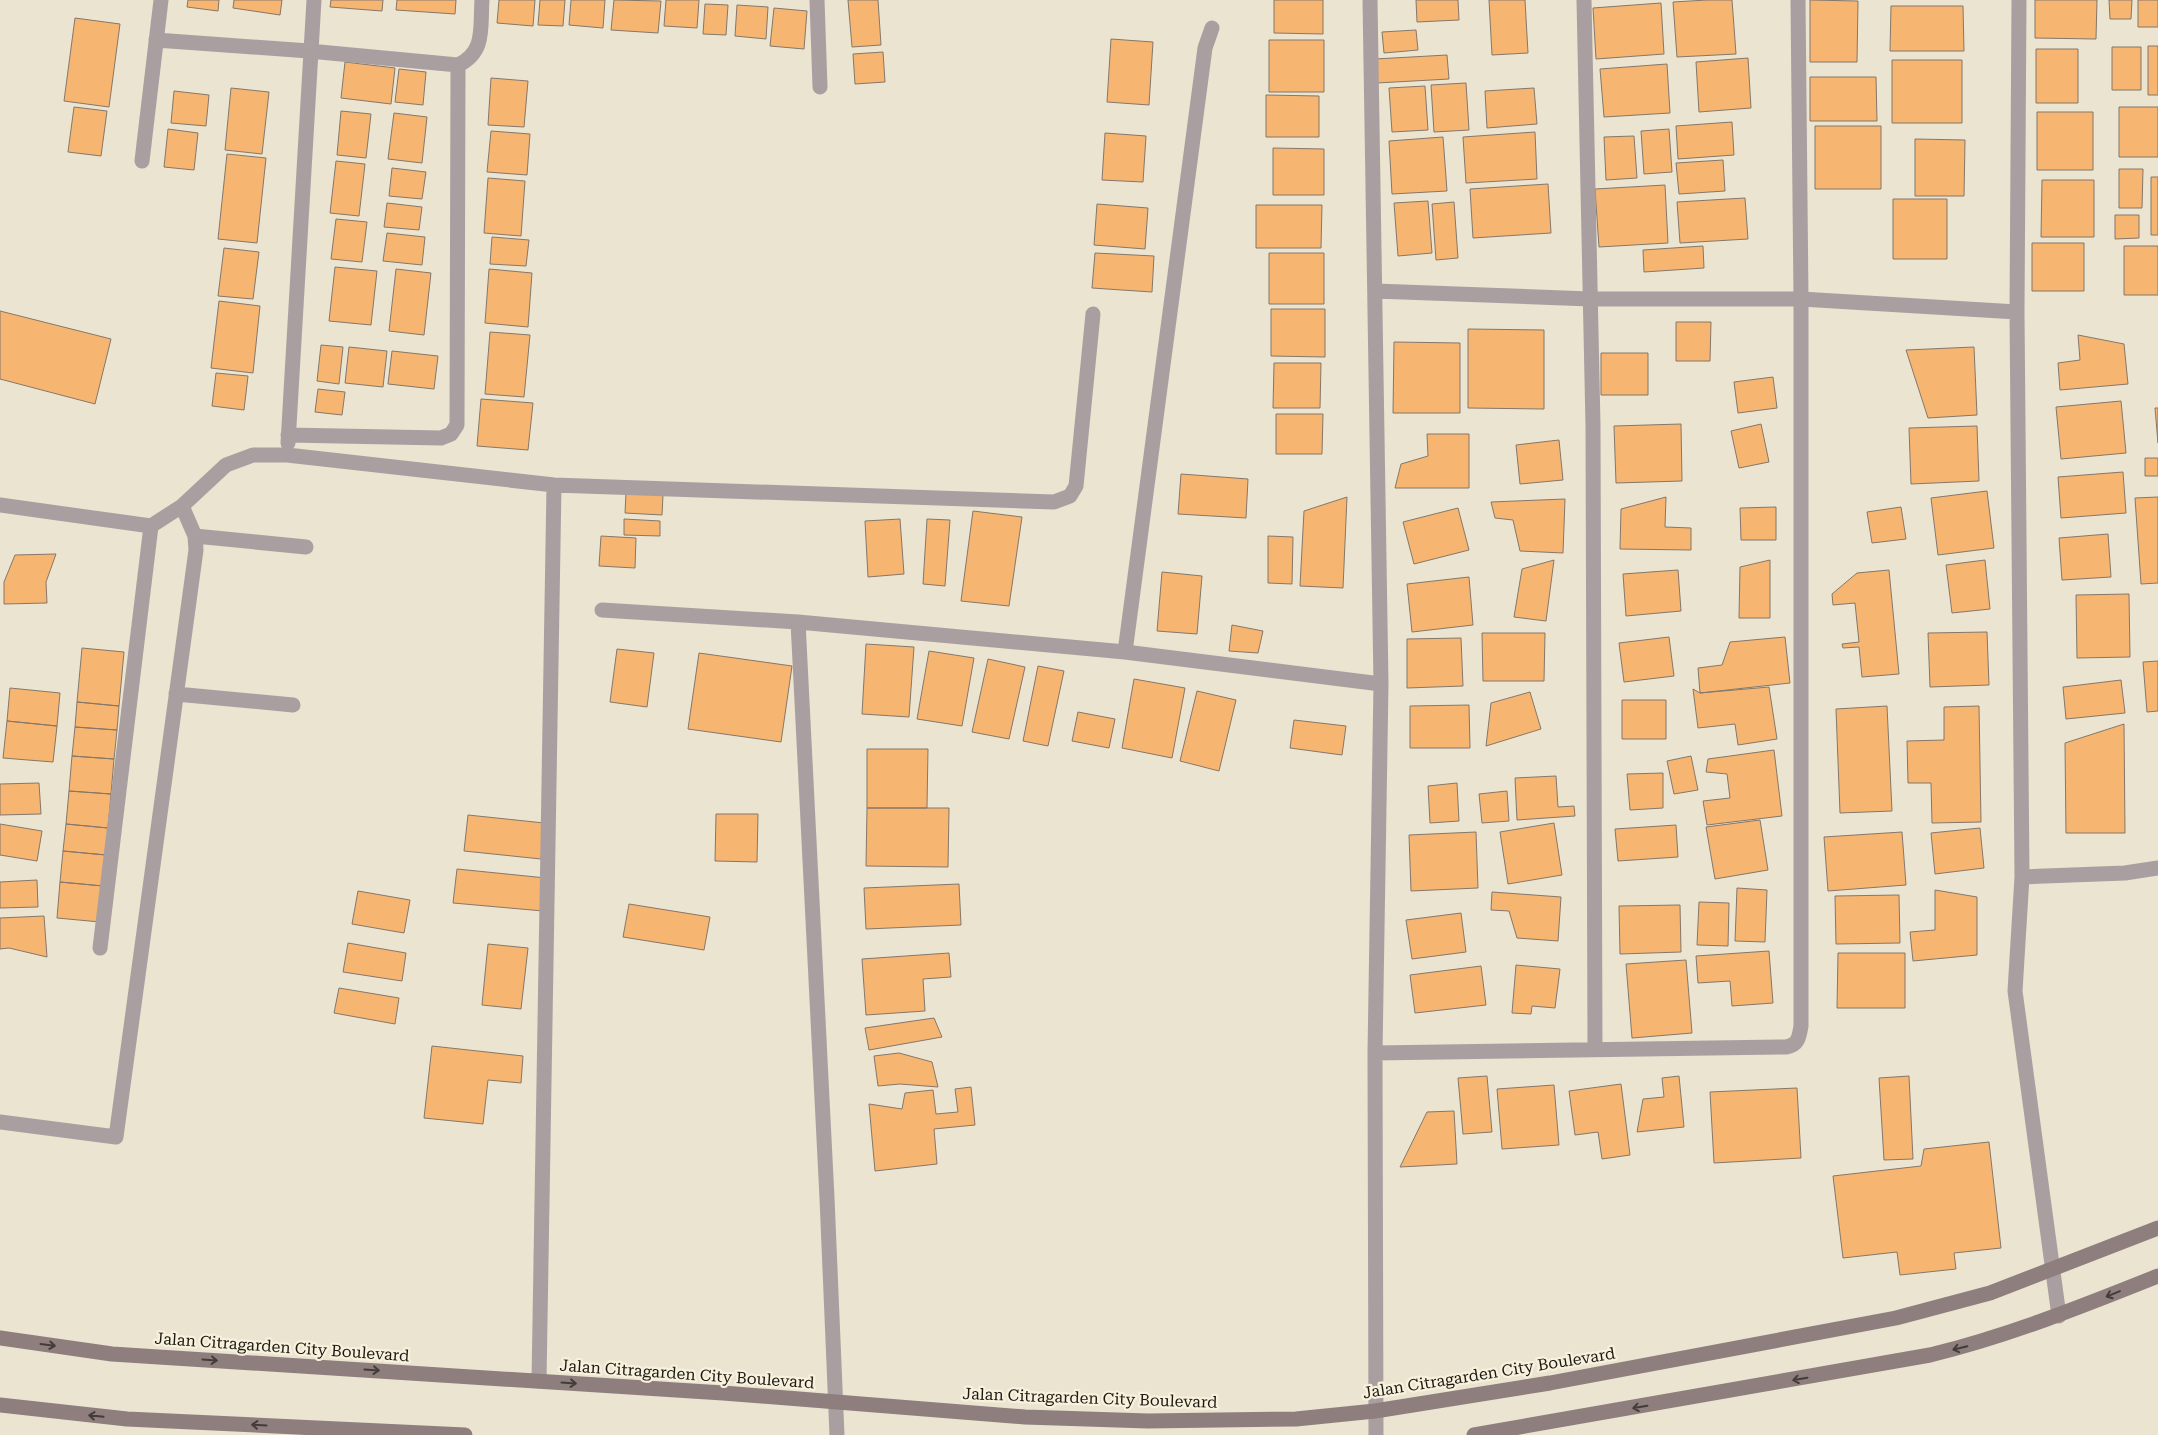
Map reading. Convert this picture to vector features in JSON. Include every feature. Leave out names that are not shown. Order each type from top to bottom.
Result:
[{"type":"main road","name":"Jalan Citragarden City Boulevard","points":[[0,1338],[112,1354],[539,1380],[1025,1417],[1148,1421],[1296,1419],[1375,1411],[1550,1383],[1896,1318],[1990,1294],[2158,1228]]},
{"type":"main road","points":[[1474,1435],[1930,1355],[1980,1343],[2059,1316],[2158,1276]]},
{"type":"main road","points":[[0,1404],[128,1419],[465,1435]]},
{"type":"street","points":[[142,161],[161,0]]},
{"type":"street","points":[[286,455],[314,0]]},
{"type":"street","points":[[156,40],[310,51],[458,65],[470,59],[480,43],[482,0]]},
{"type":"street","points":[[816,0],[820,87]]},
{"type":"street","points":[[1370,0],[1381,684],[1375,1052],[1376,1435]]},
{"type":"street","points":[[1584,0],[1593,436],[1595,1048]]},
{"type":"street","points":[[1375,1052],[1786,1047],[1795,1044],[1798,1040],[1800,1026],[1801,299],[1798,0]]},
{"type":"street","points":[[2020,0],[2017,312],[2022,877],[2015,991],[2059,1316]]},
{"type":"street","points":[[1125,652],[1205,48],[1212,28]]},
{"type":"street","points":[[288,435],[440,438],[451,434],[457,424],[458,65]]},
{"type":"street","points":[[1375,290],[1590,299],[1801,299],[2017,312]]},
{"type":"street","points":[[0,505],[150,526],[182,506],[226,465],[253,455],[286,455],[554,485],[963,497],[1048,502],[1062,500],[1070,496],[1076,486],[1093,314]]},
{"type":"street","points":[[539,1380],[554,485]]},
{"type":"street","points":[[0,1122],[116,1137],[196,550],[195,536],[182,506]]},
{"type":"street","points":[[100,948],[150,526]]},
{"type":"street","points":[[195,536],[306,547]]},
{"type":"street","points":[[602,610],[798,622],[1125,652],[1381,684]]},
{"type":"street","points":[[798,622],[837,1435]]},
{"type":"street","points":[[176,694],[293,705]]},
{"type":"street","points":[[2022,877],[2125,873],[2158,868]]},
{"type":"building","points":[[188,0],[219,0],[218,11],[187,7]]},
{"type":"building","points":[[234,0],[282,0],[280,15],[233,8]]},
{"type":"building","points":[[331,0],[383,0],[382,11],[330,7]]},
{"type":"building","points":[[397,0],[456,0],[455,14],[396,10]]},
{"type":"building","points":[[499,0],[535,0],[533,26],[497,23]]},
{"type":"building","points":[[540,0],[565,0],[563,26],[538,25]]},
{"type":"building","points":[[571,0],[605,0],[603,28],[569,25]]},
{"type":"building","points":[[614,0],[661,1],[658,33],[611,30]]},
{"type":"building","points":[[666,0],[699,0],[697,28],[664,26]]},
{"type":"building","points":[[848,0],[878,0],[881,45],[852,47]]},
{"type":"building","points":[[1274,0],[1323,0],[1323,34],[1274,33]]},
{"type":"building","points":[[1416,0],[1458,0],[1459,20],[1417,22]]},
{"type":"building","points":[[1489,0],[1525,0],[1528,53],[1492,55]]},
{"type":"building","points":[[1732,0],[1736,54],[1677,57],[1673,2]]},
{"type":"building","points":[[1810,0],[1858,1],[1857,62],[1810,62]]},
{"type":"building","points":[[2035,0],[2097,0],[2096,39],[2035,38]]},
{"type":"building","points":[[2109,0],[2132,0],[2131,19],[2110,19]]},
{"type":"building","points":[[2138,0],[2158,0],[2158,27],[2138,27]]},
{"type":"building","points":[[1661,3],[1664,54],[1596,59],[1593,8]]},
{"type":"building","points":[[705,4],[728,5],[726,35],[703,34]]},
{"type":"building","points":[[737,5],[768,7],[766,39],[735,36]]},
{"type":"building","points":[[1891,6],[1963,6],[1964,51],[1890,51]]},
{"type":"building","points":[[774,8],[807,11],[804,49],[770,46]]},
{"type":"building","points":[[75,18],[120,24],[109,107],[64,101]]},
{"type":"building","points":[[1416,30],[1418,50],[1384,53],[1382,32]]},
{"type":"building","points":[[1111,39],[1153,42],[1149,105],[1107,102]]},
{"type":"building","points":[[1269,40],[1324,40],[1324,92],[1269,92]]},
{"type":"building","points":[[2148,46],[2158,46],[2158,95],[2148,95]]},
{"type":"building","points":[[2112,47],[2141,47],[2141,90],[2112,90]]},
{"type":"building","points":[[2036,49],[2078,49],[2078,103],[2036,103]]},
{"type":"building","points":[[883,52],[885,82],[855,84],[853,54]]},
{"type":"building","points":[[1447,55],[1449,79],[1377,83],[1375,59]]},
{"type":"building","points":[[1748,58],[1751,108],[1699,112],[1696,62]]},
{"type":"building","points":[[1892,60],[1962,60],[1962,123],[1892,123]]},
{"type":"building","points":[[345,62],[395,68],[391,104],[341,98]]},
{"type":"building","points":[[1667,64],[1670,113],[1604,117],[1600,69]]},
{"type":"building","points":[[399,69],[426,72],[423,105],[395,102]]},
{"type":"building","points":[[1810,77],[1876,77],[1877,121],[1810,121]]},
{"type":"building","points":[[491,78],[528,81],[524,127],[488,125]]},
{"type":"building","points":[[1466,83],[1469,130],[1434,132],[1431,85]]},
{"type":"building","points":[[1425,86],[1428,130],[1392,132],[1389,88]]},
{"type":"building","points":[[231,88],[269,92],[262,154],[225,150]]},
{"type":"building","points":[[1534,88],[1537,124],[1487,128],[1485,91]]},
{"type":"building","points":[[174,91],[209,95],[206,126],[171,123]]},
{"type":"building","points":[[1266,95],[1319,96],[1319,137],[1266,137]]},
{"type":"building","points":[[74,107],[107,111],[101,156],[68,152]]},
{"type":"building","points":[[2119,107],[2158,107],[2158,157],[2119,157]]},
{"type":"building","points":[[341,111],[371,114],[366,158],[337,155]]},
{"type":"building","points":[[2037,112],[2093,112],[2093,170],[2037,170]]},
{"type":"building","points":[[394,113],[427,117],[422,163],[388,159]]},
{"type":"building","points":[[1732,122],[1734,155],[1678,159],[1676,126]]},
{"type":"building","points":[[1815,126],[1881,126],[1881,189],[1815,189]]},
{"type":"building","points":[[168,129],[198,133],[194,170],[164,167]]},
{"type":"building","points":[[1669,129],[1672,172],[1644,174],[1641,131]]},
{"type":"building","points":[[491,131],[530,134],[527,175],[487,172]]},
{"type":"building","points":[[1535,132],[1537,179],[1466,183],[1463,137]]},
{"type":"building","points":[[1105,133],[1146,136],[1143,182],[1102,180]]},
{"type":"building","points":[[1634,136],[1637,178],[1606,180],[1604,137]]},
{"type":"building","points":[[1443,137],[1447,191],[1392,194],[1389,141]]},
{"type":"building","points":[[1915,139],[1965,140],[1964,196],[1915,196]]},
{"type":"building","points":[[1273,148],[1324,149],[1324,195],[1273,195]]},
{"type":"building","points":[[227,154],[266,158],[257,243],[218,239]]},
{"type":"building","points":[[1723,160],[1725,191],[1679,194],[1676,163]]},
{"type":"building","points":[[336,161],[365,164],[359,216],[330,213]]},
{"type":"building","points":[[392,168],[426,172],[422,199],[389,196]]},
{"type":"building","points":[[2119,169],[2143,169],[2142,208],[2119,208]]},
{"type":"building","points":[[2151,177],[2158,177],[2158,235],[2151,235]]},
{"type":"building","points":[[488,178],[525,181],[521,236],[484,233]]},
{"type":"building","points":[[2042,180],[2094,180],[2094,237],[2041,237]]},
{"type":"building","points":[[1548,184],[1551,233],[1473,238],[1470,189]]},
{"type":"building","points":[[1665,185],[1668,243],[1599,247],[1595,189]]},
{"type":"building","points":[[1745,198],[1748,239],[1680,243],[1677,202]]},
{"type":"building","points":[[1893,199],[1947,199],[1947,259],[1893,259]]},
{"type":"building","points":[[1428,201],[1432,253],[1398,256],[1394,203]]},
{"type":"building","points":[[1454,202],[1458,258],[1436,260],[1432,204]]},
{"type":"building","points":[[387,203],[422,207],[419,230],[384,227]]},
{"type":"building","points":[[1097,204],[1148,208],[1145,249],[1094,245]]},
{"type":"building","points":[[1256,205],[1322,205],[1321,248],[1256,248]]},
{"type":"building","points":[[2115,215],[2139,215],[2139,238],[2115,239]]},
{"type":"building","points":[[336,219],[367,222],[362,262],[331,259]]},
{"type":"building","points":[[387,233],[425,237],[422,265],[383,261]]},
{"type":"building","points":[[492,237],[529,240],[526,266],[490,264]]},
{"type":"building","points":[[2032,243],[2084,243],[2084,291],[2032,291]]},
{"type":"building","points":[[1703,246],[1704,268],[1644,272],[1643,250]]},
{"type":"building","points":[[2124,246],[2158,246],[2158,295],[2124,295]]},
{"type":"building","points":[[224,248],[259,252],[253,299],[218,296]]},
{"type":"building","points":[[1095,253],[1154,256],[1152,292],[1092,288]]},
{"type":"building","points":[[1269,253],[1324,253],[1324,304],[1269,304]]},
{"type":"building","points":[[335,267],[377,271],[371,325],[329,321]]},
{"type":"building","points":[[396,269],[431,273],[424,335],[389,331]]},
{"type":"building","points":[[489,269],[532,273],[528,327],[485,323]]},
{"type":"building","points":[[219,301],[260,306],[253,373],[211,368]]},
{"type":"building","points":[[1271,309],[1325,309],[1325,357],[1271,356]]},
{"type":"building","points":[[0,311],[111,339],[95,404],[0,379]]},
{"type":"building","points":[[1676,322],[1711,322],[1710,361],[1676,361]]},
{"type":"building","points":[[1468,329],[1544,330],[1544,409],[1468,408]]},
{"type":"building","points":[[490,332],[530,335],[524,397],[485,394]]},
{"type":"building","points":[[2078,335],[2124,344],[2128,384],[2060,390],[2058,363],[2080,360]]},
{"type":"building","points":[[1394,342],[1460,343],[1460,413],[1393,413]]},
{"type":"building","points":[[321,345],[343,347],[339,384],[317,381]]},
{"type":"building","points":[[349,347],[387,351],[383,387],[345,383]]},
{"type":"building","points":[[1974,347],[1977,415],[1928,418],[1906,350]]},
{"type":"building","points":[[392,351],[438,356],[434,389],[388,384]]},
{"type":"building","points":[[1601,353],[1648,353],[1648,395],[1601,395]]},
{"type":"building","points":[[1274,363],[1321,363],[1320,408],[1273,408]]},
{"type":"building","points":[[216,373],[248,376],[244,410],[212,406]]},
{"type":"building","points":[[1773,377],[1777,408],[1738,413],[1734,382]]},
{"type":"building","points":[[318,389],[345,392],[342,415],[315,412]]},
{"type":"building","points":[[481,399],[533,403],[528,450],[477,446]]},
{"type":"building","points":[[2121,401],[2126,453],[2061,459],[2056,407]]},
{"type":"building","points":[[2155,408],[2158,408],[2158,443]]},
{"type":"building","points":[[1276,414],[1323,414],[1322,454],[1276,454]]},
{"type":"building","points":[[1681,424],[1682,481],[1616,483],[1614,426]]},
{"type":"building","points":[[1761,424],[1769,462],[1739,468],[1731,431]]},
{"type":"building","points":[[1977,426],[1979,481],[1911,484],[1909,428]]},
{"type":"building","points":[[1427,434],[1469,434],[1469,488],[1395,488],[1401,464],[1428,456]]},
{"type":"building","points":[[1559,440],[1563,480],[1520,484],[1516,445]]},
{"type":"building","points":[[2145,458],[2158,458],[2158,476],[2145,476]]},
{"type":"building","points":[[2123,472],[2126,513],[2061,518],[2058,477]]},
{"type":"building","points":[[1181,474],[1248,479],[1246,518],[1178,514]]},
{"type":"building","points":[[1987,491],[1994,548],[1938,555],[1931,498]]},
{"type":"building","points":[[626,493],[663,495],[662,515],[625,513]]},
{"type":"building","points":[[1347,497],[1343,588],[1300,586],[1304,511]]},
{"type":"building","points":[[1666,497],[1665,527],[1691,528],[1691,550],[1620,549],[1621,509]]},
{"type":"building","points":[[2158,497],[2158,583],[2141,584],[2135,498]]},
{"type":"building","points":[[1565,499],[1563,553],[1520,551],[1513,520],[1495,518],[1491,502]]},
{"type":"building","points":[[1776,507],[1776,540],[1741,540],[1740,508]]},
{"type":"building","points":[[1901,507],[1906,539],[1872,543],[1867,512]]},
{"type":"building","points":[[1458,508],[1469,550],[1414,564],[1403,522]]},
{"type":"building","points":[[973,511],[1022,517],[1009,606],[961,601]]},
{"type":"building","points":[[624,519],[660,521],[660,536],[624,535]]},
{"type":"building","points":[[900,519],[904,574],[868,577],[865,521]]},
{"type":"building","points":[[927,519],[950,520],[945,586],[923,584]]},
{"type":"building","points":[[2108,534],[2111,577],[2062,580],[2059,538]]},
{"type":"building","points":[[601,536],[636,538],[635,568],[599,566]]},
{"type":"building","points":[[1268,536],[1293,537],[1292,584],[1268,583]]},
{"type":"building","points":[[56,554],[46,582],[47,603],[4,604],[4,582],[15,555]]},
{"type":"building","points":[[1554,560],[1546,621],[1514,617],[1522,569]]},
{"type":"building","points":[[1770,560],[1770,618],[1739,618],[1740,567]]},
{"type":"building","points":[[1985,560],[1990,609],[1952,613],[1946,565]]},
{"type":"building","points":[[1678,570],[1681,611],[1626,616],[1623,574]]},
{"type":"building","points":[[1889,570],[1899,674],[1862,677],[1859,647],[1843,648],[1842,644],[1859,642],[1855,603],[1833,605],[1832,594],[1857,573]]},
{"type":"building","points":[[1162,572],[1202,576],[1197,634],[1157,631]]},
{"type":"building","points":[[1469,577],[1473,625],[1412,632],[1407,584]]},
{"type":"building","points":[[2129,594],[2130,657],[2077,658],[2076,595]]},
{"type":"building","points":[[1232,625],[1263,631],[1258,653],[1229,651]]},
{"type":"building","points":[[1987,632],[1989,685],[1930,687],[1928,633]]},
{"type":"building","points":[[1482,633],[1545,633],[1544,681],[1483,681]]},
{"type":"building","points":[[1669,637],[1674,676],[1624,682],[1619,643]]},
{"type":"building","points":[[1785,637],[1790,683],[1700,693],[1698,668],[1722,665],[1730,642]]},
{"type":"building","points":[[1461,638],[1463,686],[1407,688],[1407,639]]},
{"type":"building","points":[[866,644],[914,647],[909,717],[862,714]]},
{"type":"building","points":[[82,648],[124,652],[119,706],[77,702]]},
{"type":"building","points":[[617,649],[654,653],[647,707],[610,702]]},
{"type":"building","points":[[929,651],[974,658],[962,726],[917,719]]},
{"type":"building","points":[[699,653],[792,666],[781,742],[688,729]]},
{"type":"building","points":[[988,659],[1025,667],[1009,739],[972,732]]},
{"type":"building","points":[[2158,661],[2158,711],[2147,712],[2143,662]]},
{"type":"building","points":[[1038,666],[1064,671],[1048,746],[1023,741]]},
{"type":"building","points":[[1134,679],[1185,688],[1172,758],[1122,748]]},
{"type":"building","points":[[2121,680],[2125,713],[2066,719],[2063,687]]},
{"type":"building","points":[[1769,687],[1777,739],[1738,745],[1735,724],[1698,728],[1693,689],[1700,693]]},
{"type":"building","points":[[10,688],[60,693],[57,726],[7,721]]},
{"type":"building","points":[[1197,691],[1236,700],[1219,771],[1180,761]]},
{"type":"building","points":[[1530,692],[1541,729],[1486,746],[1491,703]]},
{"type":"building","points":[[1622,700],[1666,700],[1666,739],[1622,739]]},
{"type":"building","points":[[77,702],[119,706],[117,730],[75,727]]},
{"type":"building","points":[[1469,705],[1470,748],[1410,748],[1410,706]]},
{"type":"building","points":[[1887,706],[1892,811],[1840,813],[1836,709]]},
{"type":"building","points":[[1979,706],[1981,822],[1932,823],[1931,783],[1908,783],[1907,741],[1944,740],[1944,707]]},
{"type":"building","points":[[1078,712],[1115,719],[1109,748],[1072,741]]},
{"type":"building","points":[[1294,720],[1346,726],[1342,755],[1290,748]]},
{"type":"building","points":[[7,721],[57,726],[53,762],[3,758]]},
{"type":"building","points":[[2124,724],[2125,833],[2066,833],[2065,743]]},
{"type":"building","points":[[75,727],[117,730],[114,759],[72,756]]},
{"type":"building","points":[[867,749],[928,749],[927,808],[867,808]]},
{"type":"building","points":[[1774,750],[1782,816],[1707,825],[1703,801],[1730,798],[1727,774],[1706,772],[1708,759]]},
{"type":"building","points":[[72,756],[114,759],[111,794],[69,791]]},
{"type":"building","points":[[1691,756],[1698,790],[1674,794],[1667,761]]},
{"type":"building","points":[[1663,773],[1663,808],[1630,810],[1627,774]]},
{"type":"building","points":[[1556,776],[1558,807],[1574,806],[1575,816],[1517,820],[1515,778]]},
{"type":"building","points":[[39,783],[41,814],[0,815],[0,784]]},
{"type":"building","points":[[1457,783],[1459,821],[1430,823],[1428,786]]},
{"type":"building","points":[[69,791],[111,794],[108,828],[66,824]]},
{"type":"building","points":[[1507,791],[1509,821],[1482,823],[1479,794]]},
{"type":"building","points":[[867,808],[949,808],[948,867],[866,866]]},
{"type":"building","points":[[716,814],[758,814],[757,862],[715,861]]},
{"type":"building","points":[[468,815],[544,823],[541,859],[464,851]]},
{"type":"building","points":[[1760,820],[1768,870],[1715,879],[1706,827]]},
{"type":"building","points":[[1554,823],[1562,875],[1508,884],[1500,832]]},
{"type":"building","points":[[0,824],[42,831],[37,861],[0,855]]},
{"type":"building","points":[[66,824],[108,828],[106,855],[63,851]]},
{"type":"building","points":[[1676,825],[1678,857],[1618,861],[1615,829]]},
{"type":"building","points":[[1980,828],[1984,868],[1935,874],[1931,833]]},
{"type":"building","points":[[1476,832],[1478,888],[1411,891],[1409,835]]},
{"type":"building","points":[[1902,832],[1906,885],[1828,891],[1824,837]]},
{"type":"building","points":[[63,851],[106,855],[103,886],[60,882]]},
{"type":"building","points":[[457,869],[546,878],[543,911],[453,903]]},
{"type":"building","points":[[37,880],[38,907],[0,908],[0,882]]},
{"type":"building","points":[[60,882],[103,886],[100,922],[57,918]]},
{"type":"building","points":[[959,884],[961,925],[866,929],[864,888]]},
{"type":"building","points":[[1737,888],[1767,890],[1765,942],[1735,941]]},
{"type":"building","points":[[1935,890],[1977,897],[1977,955],[1913,961],[1910,932],[1935,930]]},
{"type":"building","points":[[358,891],[410,900],[404,933],[352,924]]},
{"type":"building","points":[[1492,892],[1561,897],[1558,941],[1517,938],[1509,911],[1491,910]]},
{"type":"building","points":[[1899,895],[1900,943],[1836,944],[1835,896]]},
{"type":"building","points":[[1699,902],[1729,903],[1728,946],[1697,945]]},
{"type":"building","points":[[629,904],[710,917],[704,950],[623,937]]},
{"type":"building","points":[[1680,905],[1681,952],[1620,954],[1619,906]]},
{"type":"building","points":[[1461,913],[1466,952],[1412,959],[1406,920]]},
{"type":"building","points":[[44,916],[47,957],[9,948],[0,949],[0,918]]},
{"type":"building","points":[[348,943],[406,953],[402,981],[343,972]]},
{"type":"building","points":[[488,944],[528,948],[521,1009],[482,1005]]},
{"type":"building","points":[[1769,951],[1773,1003],[1732,1006],[1730,981],[1698,983],[1696,956]]},
{"type":"building","points":[[949,953],[951,977],[923,979],[925,1011],[866,1015],[862,959]]},
{"type":"building","points":[[1838,953],[1905,953],[1905,1008],[1837,1008]]},
{"type":"building","points":[[1686,960],[1692,1033],[1632,1038],[1626,964]]},
{"type":"building","points":[[1516,965],[1560,969],[1555,1008],[1532,1006],[1531,1014],[1512,1013]]},
{"type":"building","points":[[1481,966],[1486,1005],[1415,1013],[1410,975]]},
{"type":"building","points":[[339,988],[399,998],[395,1024],[334,1013]]},
{"type":"building","points":[[934,1018],[942,1037],[869,1050],[865,1028]]},
{"type":"building","points":[[432,1046],[523,1056],[521,1083],[488,1080],[483,1124],[424,1118]]},
{"type":"building","points":[[899,1053],[932,1062],[938,1087],[900,1084],[878,1086],[874,1056]]},
{"type":"building","points":[[1487,1076],[1492,1132],[1463,1134],[1458,1078]]},
{"type":"building","points":[[1679,1076],[1684,1127],[1637,1132],[1643,1099],[1664,1097],[1662,1078]]},
{"type":"building","points":[[1909,1076],[1913,1159],[1884,1160],[1879,1078]]},
{"type":"building","points":[[1621,1084],[1630,1155],[1602,1159],[1598,1132],[1575,1135],[1569,1091]]},
{"type":"building","points":[[1554,1085],[1559,1145],[1502,1149],[1497,1089]]},
{"type":"building","points":[[971,1087],[975,1125],[934,1129],[937,1164],[875,1171],[869,1104],[902,1109],[905,1093],[933,1090],[936,1114],[958,1112],[955,1089]]},
{"type":"building","points":[[1797,1088],[1801,1158],[1714,1163],[1710,1092]]},
{"type":"building","points":[[1454,1111],[1457,1164],[1400,1167],[1427,1112]]},
{"type":"building","points":[[1989,1142],[2001,1248],[1954,1253],[1956,1269],[1900,1275],[1897,1252],[1843,1258],[1833,1176],[1921,1166],[1924,1149]]}]
